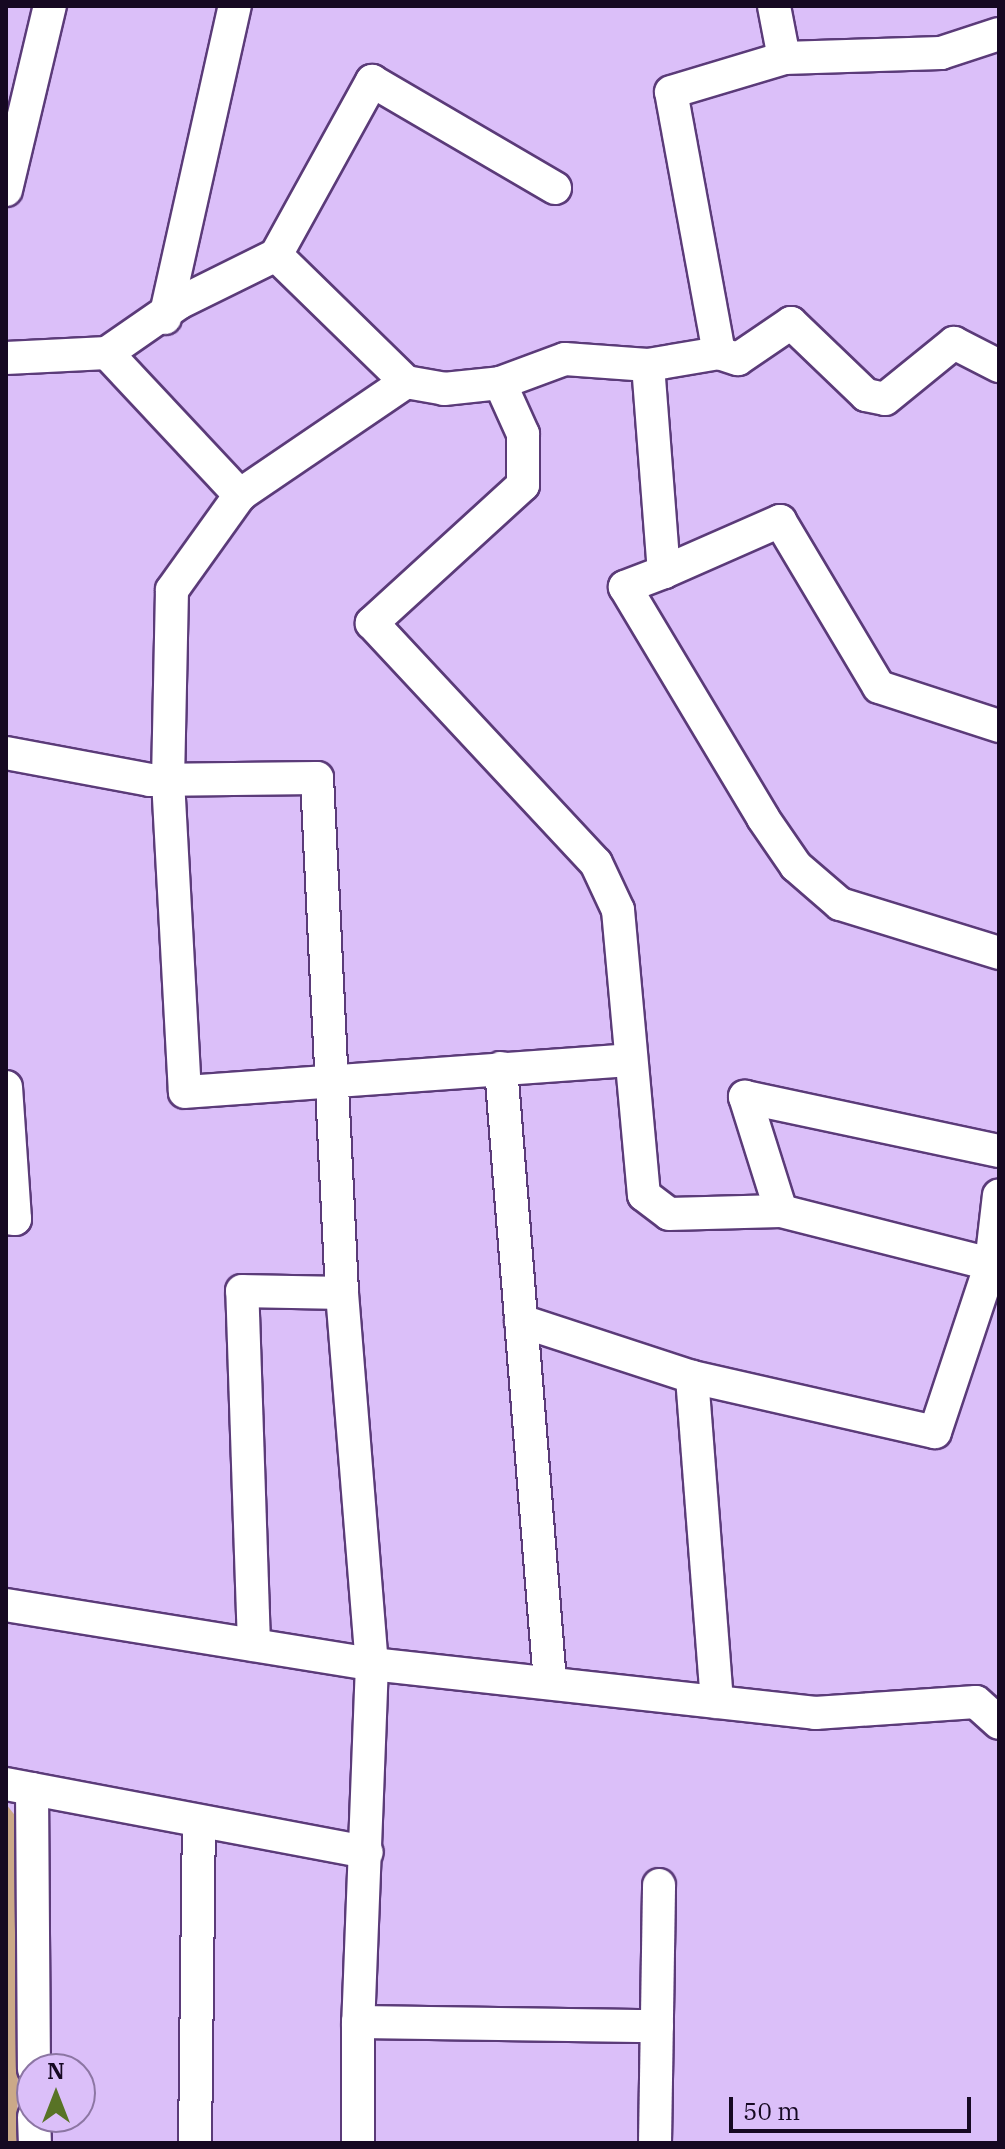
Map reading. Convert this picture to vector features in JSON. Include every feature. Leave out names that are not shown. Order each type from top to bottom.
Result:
[{"type":"street","points":[[6,190],[50,6]]},
{"type":"street","points":[[165,318],[235,6]]},
{"type":"street","points":[[774,6],[784,58]]},
{"type":"street","points":[[719,353],[671,92],[784,58],[941,53],[999,34]]},
{"type":"street","points":[[6,358],[107,353],[165,318],[179,303],[276,255],[372,81],[555,188]]},
{"type":"street","points":[[276,255],[406,382],[444,389],[500,383],[565,359],[648,365],[719,353],[738,359],[791,323],[866,395],[885,399],[954,343],[999,366]]},
{"type":"street","points":[[107,353],[240,495]]},
{"type":"street","points":[[648,365],[664,572]]},
{"type":"street","points":[[406,382],[240,495],[172,590],[168,780],[185,1092],[631,1060]]},
{"type":"street","points":[[500,383],[523,434],[523,485],[372,623],[596,863],[618,910],[644,1195],[669,1214],[781,1211],[991,1264]]},
{"type":"street","points":[[999,726],[879,687],[780,521],[625,587],[796,866],[840,904],[999,953]]},
{"type":"street","points":[[6,753],[168,780],[317,778],[342,1293],[372,1664],[358,2022],[358,2143]]},
{"type":"street","points":[[501,1068],[550,1683]]},
{"type":"street","points":[[6,1087],[15,1219],[6,1218]]},
{"type":"street","points":[[781,1211],[745,1097],[999,1151]]},
{"type":"street","points":[[521,1321],[692,1377],[935,1432],[991,1264],[999,1195]]},
{"type":"street","points":[[254,1645],[242,1291],[342,1293]]},
{"type":"street","points":[[692,1377],[717,1702]]},
{"type":"street","points":[[6,1605],[372,1664],[815,1713],[976,1702],[999,1723]]},
{"type":"street","points":[[33,2053],[19,1787],[367,1852]]},
{"type":"street","points":[[195,2143],[199,1822]]},
{"type":"street","points":[[655,2143],[659,1885]]},
{"type":"street","points":[[358,2022],[657,2026]]},
{"type":"shaded area","points":[[6,1804],[21,1823],[17,2143],[6,2143]]}]
